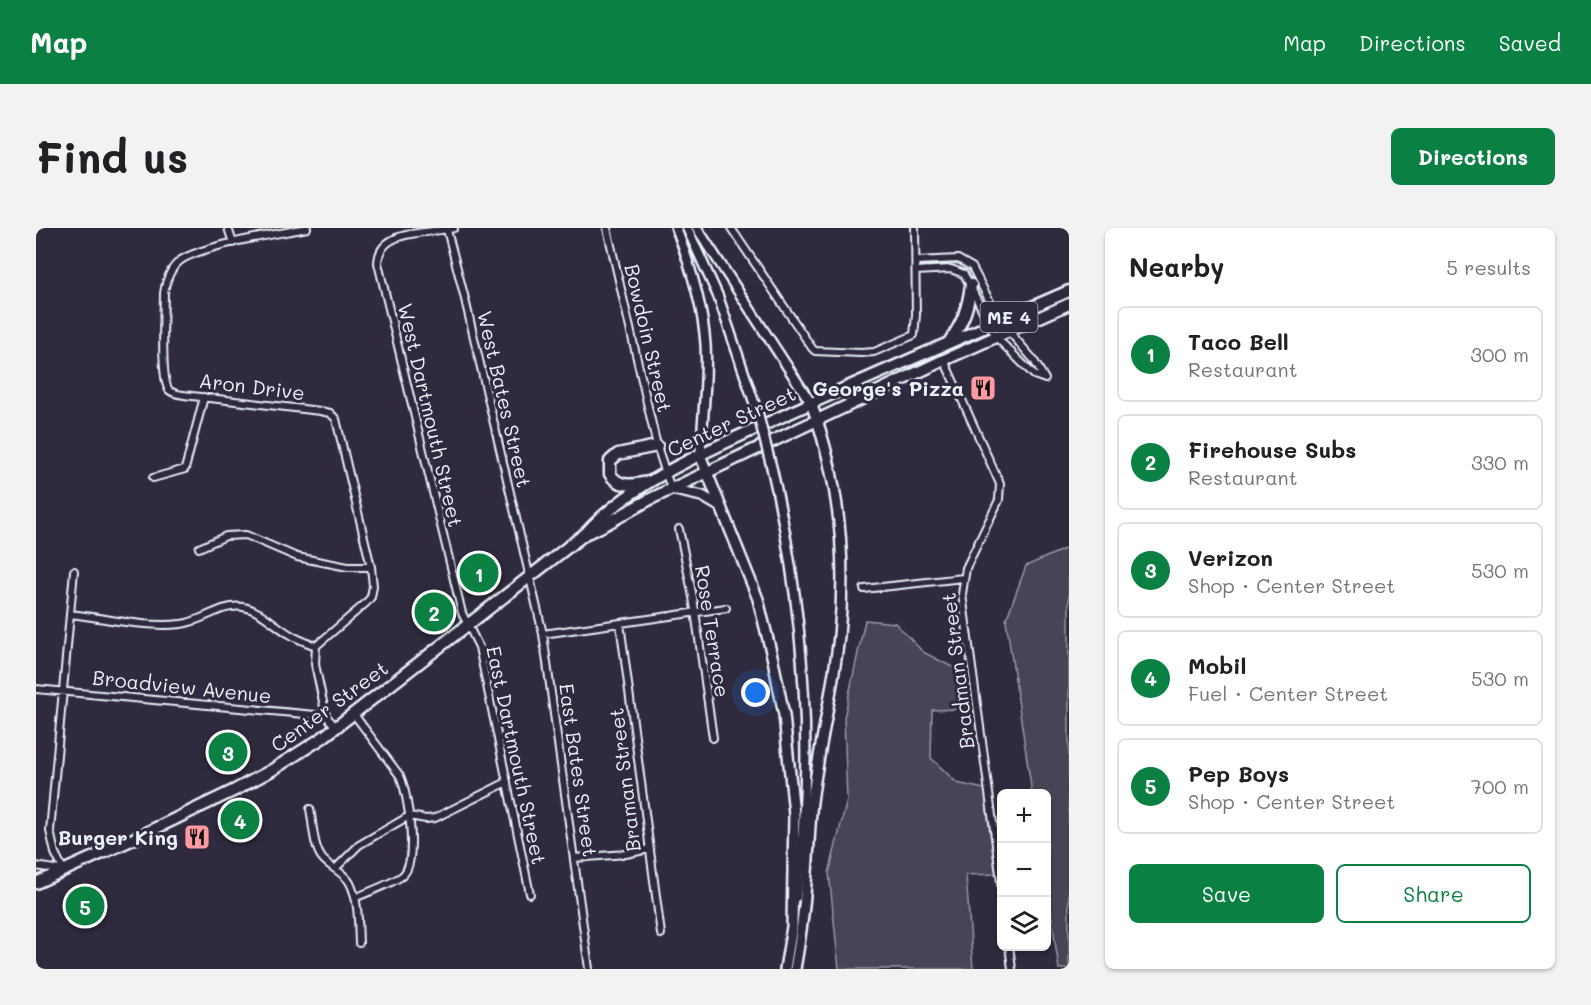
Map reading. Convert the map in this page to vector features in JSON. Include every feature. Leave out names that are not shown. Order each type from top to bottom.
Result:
[{"type":"highway","points":[[948,343],[961,325],[966,313],[971,285]]},
{"type":"highway","name":"Center Street","points":[[36,883],[273,770],[322,738],[586,533],[600,517],[666,472],[811,403],[1069,291]]},
{"type":"highway","name":"Center Street","points":[[586,533],[605,526],[643,502],[944,360],[1069,304]]},
{"type":"highway","points":[[651,481],[626,485],[619,483],[610,474],[610,461],[618,454],[657,446]]},
{"type":"main road","points":[[676,228],[698,300],[706,356],[700,455],[758,599],[784,715],[794,814],[792,927]]},
{"type":"main road","points":[[687,228],[718,296],[758,414],[790,556],[801,647],[806,740],[800,860],[785,969]]},
{"type":"main road","points":[[697,228],[811,403],[825,442],[838,502],[842,602],[836,661],[821,739],[795,969]]},
{"type":"main road","points":[[825,442],[829,419],[836,411]]},
{"type":"main road","points":[[671,489],[702,496],[722,507]]},
{"type":"main road","points":[[805,775],[810,831]]},
{"type":"street","points":[[228,228],[233,243],[307,228]]},
{"type":"street","name":"Bowdoin Street","points":[[607,228],[657,446],[671,489]]},
{"type":"street","points":[[731,228],[805,340],[816,351],[861,353],[874,352],[914,334],[916,315],[915,228]]},
{"type":"street","name":"West Dartmouth Street","points":[[450,229],[406,235],[391,240],[381,249],[378,263],[462,613],[468,623]]},
{"type":"street","name":"West Bates Street","points":[[450,229],[530,576]]},
{"type":"street","name":"Aron Drive","points":[[233,243],[191,255],[181,260],[170,273],[164,292],[165,380],[169,389],[182,395],[332,414],[339,426],[371,567]]},
{"type":"street","points":[[916,261],[949,259],[966,262],[976,273],[1000,321],[1033,360],[1045,379],[1034,375],[996,337],[988,326],[964,274],[956,270],[916,271]]},
{"type":"street","name":"Bradman Street","points":[[944,360],[999,484],[999,500],[963,578],[962,594],[997,852]]},
{"type":"street","points":[[153,478],[186,469],[204,397]]},
{"type":"street","name":"Rose Terrace","points":[[679,529],[696,612],[713,738]]},
{"type":"street","points":[[199,548],[226,536],[246,535],[297,557],[348,567],[371,567],[373,586],[370,599],[359,611],[316,646],[315,664],[326,716],[336,727]]},
{"type":"street","points":[[64,871],[55,853],[50,831],[74,571]]},
{"type":"street","name":"East Bates Street","points":[[530,576],[543,634],[589,969]]},
{"type":"street","points":[[864,589],[963,578]]},
{"type":"street","points":[[70,614],[177,625],[202,620],[231,607],[242,607],[262,615],[295,638],[316,646]]},
{"type":"street","points":[[543,634],[726,608]]},
{"type":"street","name":"East Dartmouth Street","points":[[468,623],[478,647],[530,894]]},
{"type":"street","name":"Braman Street","points":[[620,624],[661,934]]},
{"type":"street","name":"Broadview Avenue","points":[[36,688],[326,716]]},
{"type":"street","points":[[353,713],[400,776],[405,787],[409,816],[410,865],[404,875],[355,898]]},
{"type":"street","points":[[335,869],[358,845],[409,816],[435,818],[507,782]]},
{"type":"street","points":[[310,809],[317,848],[322,859],[346,877],[355,898],[359,943]]},
{"type":"street","points":[[574,858],[626,854],[649,849]]},
{"type":"street","points":[[36,866],[64,871]]},
{"type":"street","points":[[1010,951],[1012,969]]},
{"type":"shaded area","points":[[1069,547],[1069,969],[1059,969],[1051,914],[1051,789],[1031,789],[1006,620],[1026,566]]},
{"type":"shaded area","points":[[865,620],[895,623],[923,652],[958,670],[962,709],[932,710],[931,758],[957,783],[989,790],[997,874],[966,875],[973,969],[839,969],[829,873],[847,800],[844,718]]},
{"type":"place","name":"George's Pizza","points":[[983,388]]},
{"type":"place","name":"Taco Bell","points":[[479,573]]},
{"type":"place","name":"Firehouse Subs","points":[[434,612]]},
{"type":"place","name":"Verizon","points":[[228,752]]},
{"type":"place","name":"Mobil","points":[[240,820]]},
{"type":"place","name":"Burger King","points":[[197,837]]},
{"type":"place","name":"Pep Boys","points":[[85,906]]}]
